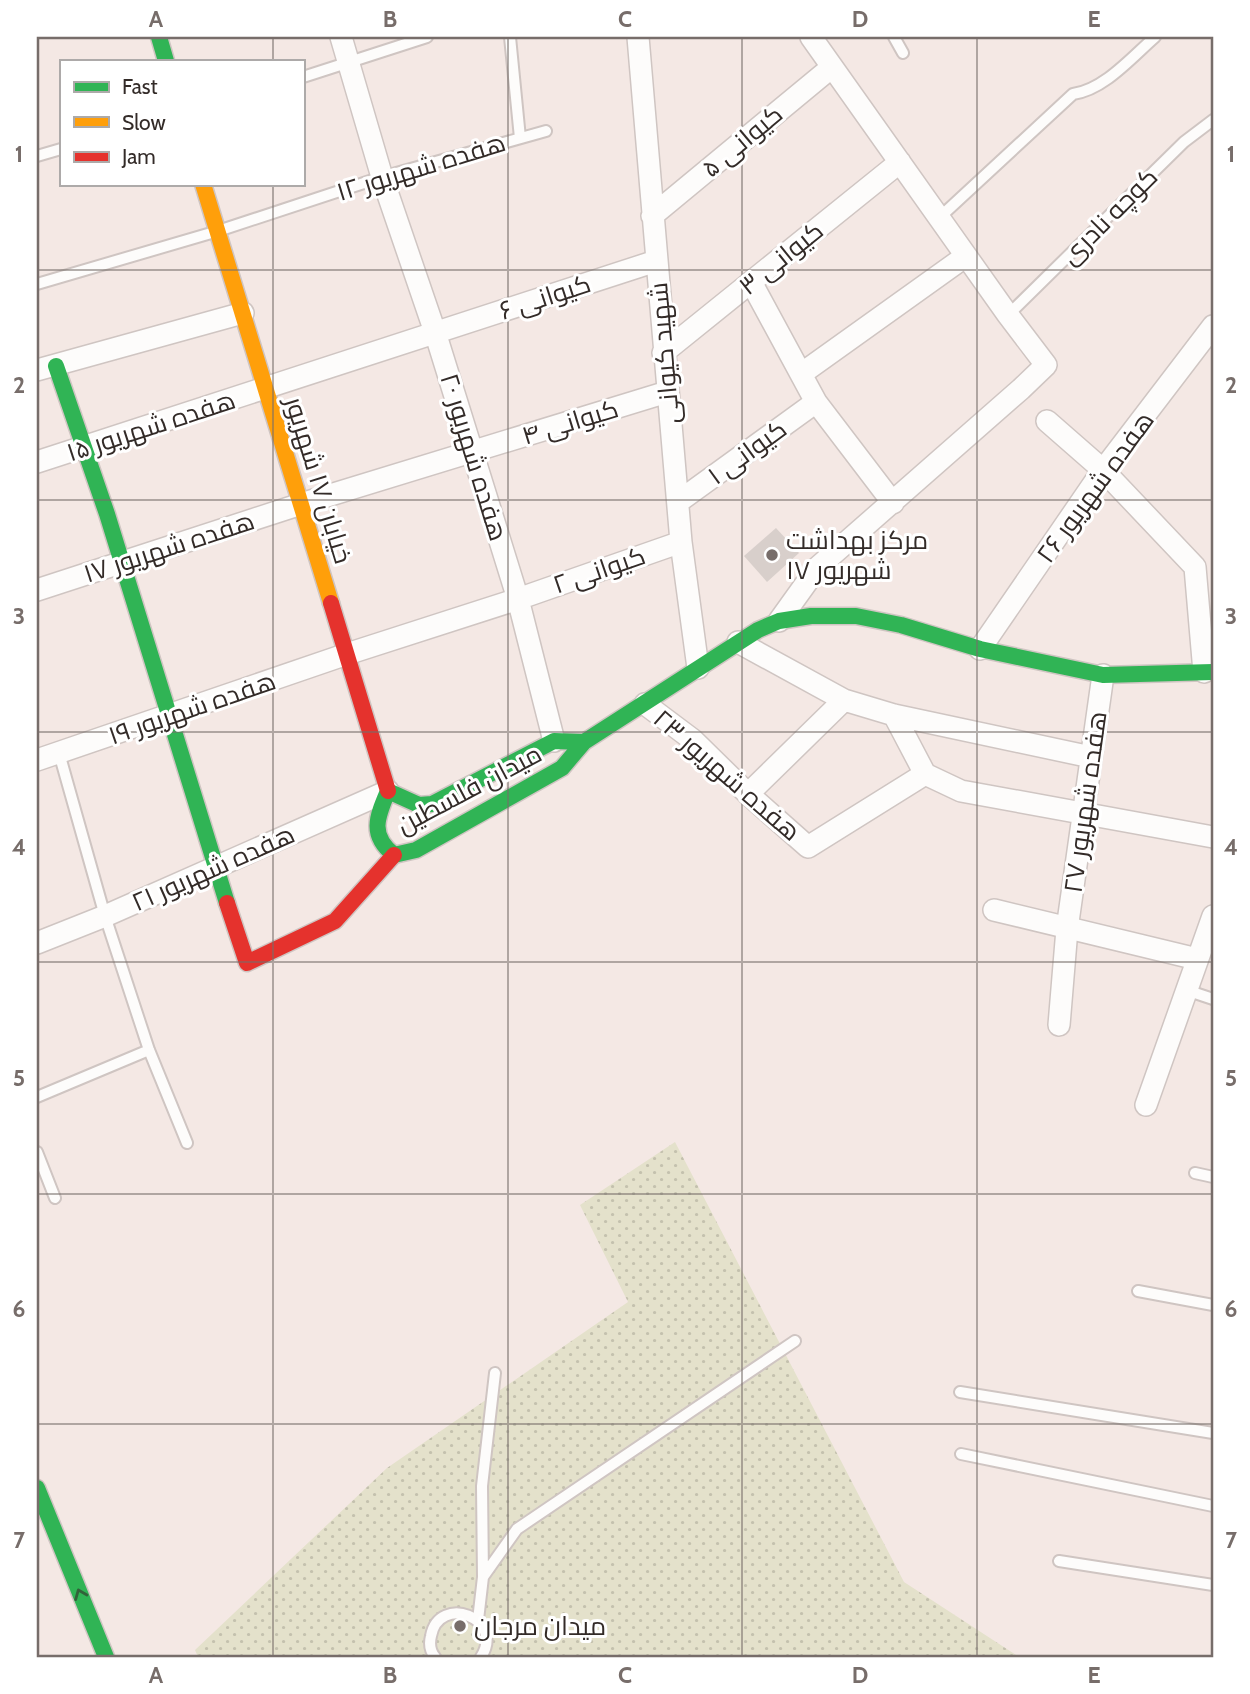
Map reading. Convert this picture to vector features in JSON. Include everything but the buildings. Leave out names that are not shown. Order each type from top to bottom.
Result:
[{"type":"street","points":[[159,37],[166,60]]},
{"type":"street","name":"هفده شهریور ۲۰","points":[[341,37],[518,599],[554,741]]},
{"type":"street","name":"شهید کیوانی","points":[[638,37],[663,353],[681,542],[698,668]]},
{"type":"street","points":[[779,621],[817,569],[1046,365],[811,37]]},
{"type":"street","name":"کیوانی ۵","points":[[652,216],[832,67]]},
{"type":"street","name":"کیوانی ۳","points":[[663,353],[900,162]]},
{"type":"street","name":"خیابان ۱۷ شهریور","points":[[205,186],[388,792]]},
{"type":"street","points":[[801,374],[966,256]]},
{"type":"street","name":"کیوانی ۶","points":[[266,388],[656,261]]},
{"type":"street","points":[[751,282],[816,402],[893,503]]},
{"type":"street","points":[[243,313],[46,368],[86,448],[215,868],[247,963],[335,921],[394,855]]},
{"type":"street","name":"هفده شهریور ۲۶","points":[[980,649],[1103,470],[1213,327]]},
{"type":"street","name":"هفده شهریور ۱۵","points":[[37,462],[266,388]]},
{"type":"street","name":"کیوانی ۴","points":[[301,504],[667,392]]},
{"type":"street","name":"کیوانی ۱","points":[[678,502],[816,402]]},
{"type":"street","points":[[584,742],[738,642],[779,621],[811,616],[856,616],[901,625],[980,649],[1103,675],[1209,672],[1195,567],[1103,470],[1047,421]]},
{"type":"street","name":"هفده شهریور ۱۷","points":[[37,590],[301,504]]},
{"type":"street","name":"کیوانی ۲","points":[[346,654],[518,599],[681,542]]},
{"type":"street","points":[[738,642],[844,700],[894,715],[1091,757]]},
{"type":"street","name":"هفده شهریور ۱۹","points":[[37,760],[346,654]]},
{"type":"street","name":"هفده شهریور ۲۷","points":[[1059,1025],[1067,929],[1103,675]]},
{"type":"street","points":[[748,794],[844,700]]},
{"type":"street","name":"هفده شهریور ۲۳","points":[[645,704],[693,740],[808,847],[925,774]]},
{"type":"street","points":[[894,715],[925,774],[961,791],[1213,837]]},
{"type":"street","name":"میدان فلسطین","points":[[554,741],[584,742],[562,768],[416,850],[394,855],[386,850],[379,837],[376,819],[388,792],[419,805],[432,804],[554,741]]},
{"type":"street","name":"هفده شهریور ۲۱","points":[[37,943],[388,792]]},
{"type":"street","points":[[994,910],[1197,959]]},
{"type":"street","points":[[1146,1105],[1213,916]]},
{"type":"street","points":[[37,1488],[106,1657]]},
{"type":"lane","points":[[304,77],[427,37]]},
{"type":"lane","points":[[510,37],[520,138]]},
{"type":"lane","points":[[894,37],[903,53]]},
{"type":"lane","points":[[939,218],[1073,94],[1086,92],[1155,37]]},
{"type":"lane","name":"کوچه نادری","points":[[1008,315],[1184,142],[1213,120]]},
{"type":"lane","name":"هفده شهریور ۱۲","points":[[37,285],[218,231],[383,177],[546,131]]},
{"type":"lane","points":[[37,156],[60,149]]},
{"type":"lane","points":[[60,753],[105,916],[149,1050],[187,1143]]},
{"type":"lane","points":[[1186,990],[1213,999]]},
{"type":"lane","points":[[37,1097],[149,1050]]},
{"type":"lane","points":[[37,1152],[55,1198]]},
{"type":"lane","points":[[1195,1173],[1213,1177]]},
{"type":"lane","points":[[1138,1292],[1213,1305]]},
{"type":"lane","points":[[483,1577],[517,1529],[795,1341]]},
{"type":"lane","points":[[478,1620],[483,1577],[482,1486],[495,1373]]},
{"type":"lane","points":[[960,1392],[1213,1433]]},
{"type":"lane","points":[[961,1454],[1213,1506]]},
{"type":"lane","points":[[1059,1561],[1213,1585]]},
{"type":"lane","points":[[435,1657],[429,1642],[432,1631],[447,1615],[457,1613],[478,1620],[484,1630],[487,1640],[481,1657]]},
{"type":"shaded area","points":[[675,1142],[904,1582],[1019,1657],[198,1657],[195,1650],[387,1468],[628,1302],[580,1205]]},
{"type":"traffic: fast","points":[[159,37],[166,60]]},
{"type":"traffic: fast","points":[[56,366],[107,514],[227,903]]},
{"type":"traffic: fast","points":[[584,742],[758,630],[779,621],[811,616],[856,616],[901,625],[980,649],[1103,675],[1213,672]]},
{"type":"traffic: fast","points":[[554,741],[584,742],[562,768],[416,850],[394,855],[381,840],[378,817],[388,791],[419,805],[432,804],[554,741]]},
{"type":"traffic: fast","points":[[37,1488],[106,1657]]},
{"type":"traffic: slow","points":[[204,186],[331,603]]},
{"type":"traffic: jam","points":[[331,603],[388,791]]},
{"type":"traffic: jam","points":[[227,903],[247,963],[335,921],[394,855]]},
{"type":"place","name":"مرکز بهداشت ۱۷ شهریور","points":[[772,555]]},
{"type":"place","name":"میدان مرجان","points":[[460,1626]]}]
